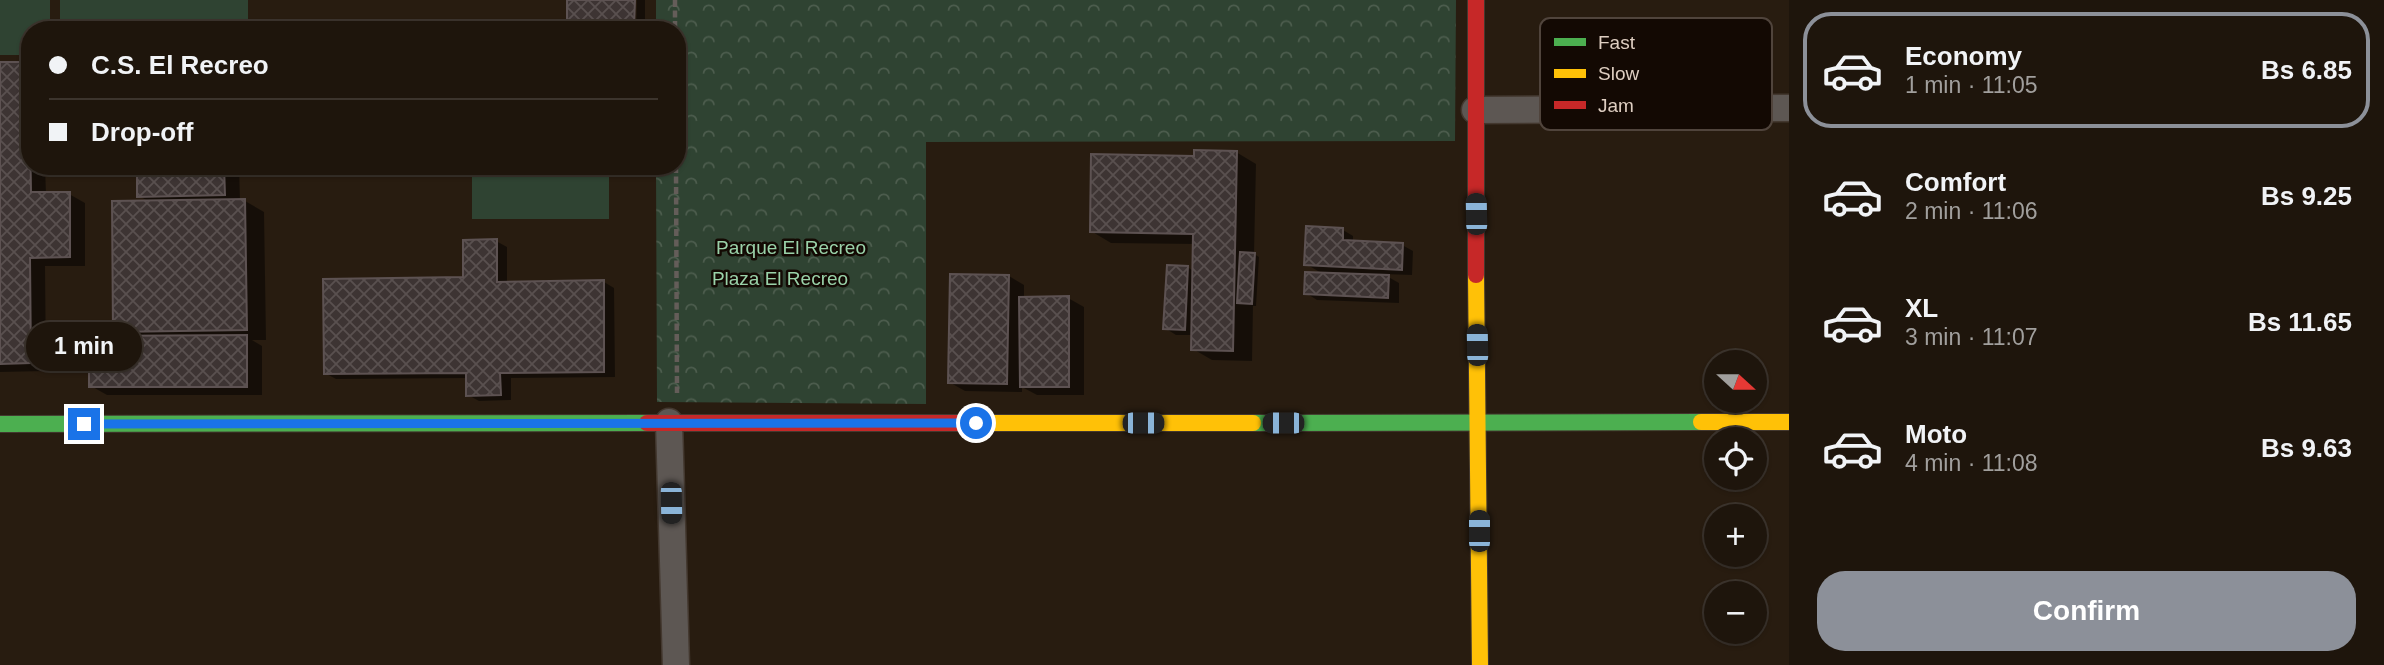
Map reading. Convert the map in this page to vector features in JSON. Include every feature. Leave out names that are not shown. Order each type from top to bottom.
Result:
[{"type":"street","points":[[1476,0],[1480,665]]},
{"type":"street","points":[[1475,110],[1540,110]]},
{"type":"street","points":[[669,422],[676,665]]},
{"type":"street","points":[[0,424],[1789,422]]},
{"type":"path","points":[[675,0],[676,21]]},
{"type":"path","points":[[669,422],[679,402],[676,175]]},
{"type":"green space","points":[[0,0],[50,0],[50,21],[21,21],[21,55],[0,55]]},
{"type":"green space","points":[[60,0],[248,0],[248,21],[60,21]]},
{"type":"green space","name":"Parque El Recreo","points":[[656,0],[1456,0],[1455,141],[926,142],[926,404],[657,402],[656,175],[686,175],[686,21],[656,21]]},
{"type":"green space","points":[[472,175],[609,175],[609,219],[472,219]]},
{"type":"building","points":[[567,0],[635,0],[634,21],[567,21]]},
{"type":"building","points":[[0,62],[21,62],[21,175],[31,175],[31,192],[70,192],[70,257],[30,258],[31,363],[0,364]]},
{"type":"building","points":[[1194,150],[1237,151],[1233,351],[1191,350],[1193,234],[1090,232],[1091,154],[1194,156]]},
{"type":"building","points":[[137,175],[224,175],[225,195],[137,197]]},
{"type":"building","points":[[245,199],[247,330],[113,332],[112,201]]},
{"type":"building","points":[[1306,226],[1343,228],[1343,240],[1403,243],[1402,270],[1304,265]]},
{"type":"building","points":[[497,239],[497,282],[604,280],[604,372],[500,373],[501,395],[466,396],[466,373],[324,374],[323,279],[463,277],[463,240]]},
{"type":"building","points":[[1240,252],[1255,253],[1252,304],[1237,303]]},
{"type":"building","points":[[1167,265],[1188,266],[1185,330],[1163,329]]},
{"type":"building","points":[[1305,272],[1389,275],[1388,298],[1304,294]]},
{"type":"building","points":[[950,274],[1009,275],[1007,384],[948,383]]},
{"type":"building","points":[[1069,296],[1069,387],[1020,387],[1019,297]]},
{"type":"building","points":[[247,335],[247,387],[89,387],[89,336]]},
{"type":"traffic: fast","points":[[1253,423],[1701,422]]},
{"type":"traffic: fast","points":[[0,424],[647,423]]},
{"type":"traffic: slow","points":[[1476,275],[1480,665]]},
{"type":"traffic: slow","points":[[1701,422],[1789,422]]},
{"type":"traffic: slow","points":[[958,423],[1253,423]]},
{"type":"traffic: jam","points":[[1476,0],[1476,275]]},
{"type":"traffic: jam","points":[[647,423],[958,423]]},
{"type":"route","points":[[84,424],[976,423]]},
{"type":"park label","name":"Plaza El Recreo","points":[[780,278]]}]
